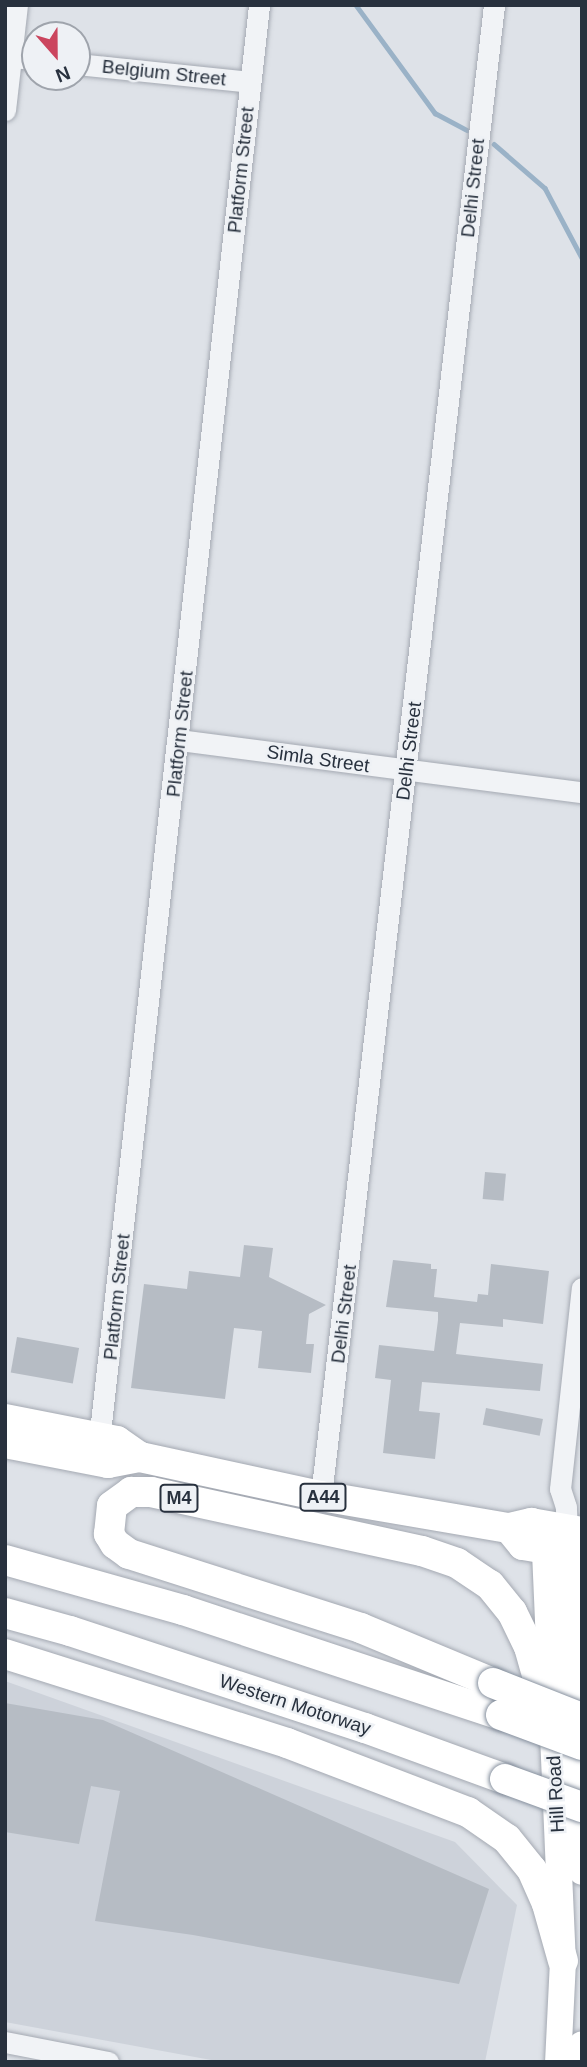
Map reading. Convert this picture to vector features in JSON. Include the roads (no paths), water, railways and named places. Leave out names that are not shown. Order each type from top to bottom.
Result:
[{"type":"highway","name":"A44","points":[[5,1419],[98,1449],[108,1462],[140,1457],[321,1496],[509,1528],[523,1545],[564,1540]]},
{"type":"highway","name":"A44","points":[[5,1443],[98,1449]]},
{"type":"highway","name":"M4","points":[[552,1728],[533,1659],[516,1619],[490,1585],[457,1563],[422,1551],[151,1492],[131,1492],[112,1506],[109,1534],[115,1544],[130,1555],[361,1628],[494,1683],[582,1718]]},
{"type":"highway","points":[[5,1560],[183,1610],[501,1715],[582,1745]]},
{"type":"highway","name":"Western Motorway","points":[[5,1613],[70,1631],[365,1728],[582,1807]]},
{"type":"highway","points":[[5,1654],[287,1743],[468,1812],[507,1839],[532,1870],[547,1904],[563,1961]]},
{"type":"main road","name":"Hill Road","points":[[558,2062],[563,1961],[552,1728],[564,1540]]},
{"type":"main road","name":"Hill Road","points":[[564,1540],[582,1872]]},
{"type":"main road","points":[[579,2062],[582,2044]]},
{"type":"street","points":[[5,110],[17,5]]},
{"type":"street","name":"Platform Street","points":[[98,1449],[259,5]]},
{"type":"street","name":"Delhi Street","points":[[321,1496],[494,5]]},
{"type":"street","points":[[11,57],[21,58]]},
{"type":"street","name":"Belgium Street","points":[[91,65],[250,82]]},
{"type":"street","name":"Simla Street","points":[[179,740],[582,792]]},
{"type":"street","points":[[564,1540],[566,1507],[560,1489],[582,1289]]},
{"type":"street","points":[[5,2042],[108,2062]]},
{"type":"waterway","points":[[356,5],[435,113],[467,130]]},
{"type":"waterway","points":[[494,144],[545,188],[582,258]]}]
